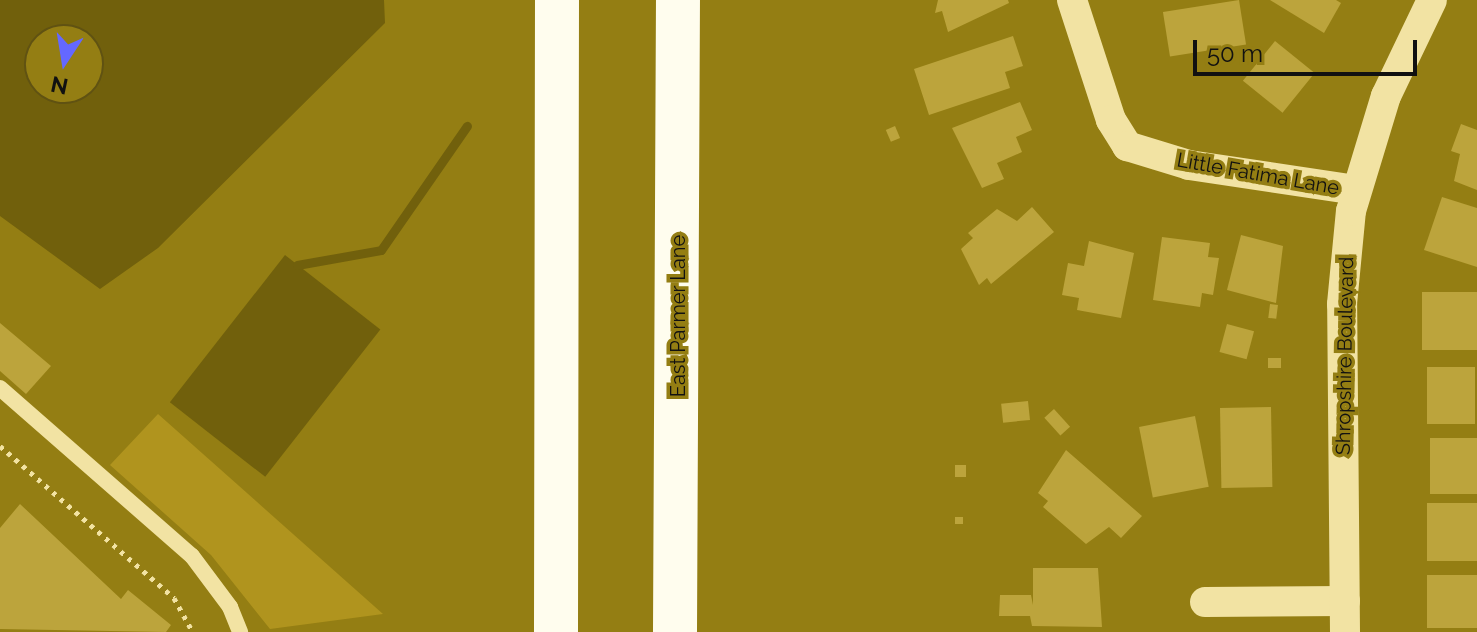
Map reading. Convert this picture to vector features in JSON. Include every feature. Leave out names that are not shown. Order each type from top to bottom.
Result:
[{"type":"main road","points":[[556,632],[557,0]]},
{"type":"main road","name":"East Parmer Lane","points":[[675,632],[678,0]]},
{"type":"street","name":"Little Fatima Lane","points":[[1072,0],[1111,120],[1127,146],[1189,165],[1356,190]]},
{"type":"street","name":"Shropshire Boulevard","points":[[1345,632],[1342,304],[1356,190],[1386,96],[1432,0]]},
{"type":"street","points":[[1205,602],[1345,601]]},
{"type":"lane","points":[[0,388],[192,556],[230,607],[240,632]]},
{"type":"path","points":[[0,446],[174,598],[193,632]]},
{"type":"shaded area","points":[[0,0],[384,0],[385,23],[158,248],[100,289],[0,216]]},
{"type":"shaded area","points":[[285,255],[380,329],[265,477],[170,402]]},
{"type":"shaded area","points":[[158,414],[383,614],[270,629],[211,555],[110,465]]},
{"type":"building","points":[[938,0],[1008,0],[1009,3],[948,32],[942,11],[935,13]]},
{"type":"building","points":[[1239,0],[1246,44],[1170,56],[1163,12]]},
{"type":"building","points":[[1270,0],[1336,0],[1341,3],[1324,33]]},
{"type":"building","points":[[1013,36],[1023,66],[1005,72],[1010,88],[929,115],[914,69]]},
{"type":"building","points":[[1275,41],[1315,73],[1283,113],[1243,81]]},
{"type":"building","points":[[1020,102],[1032,130],[1016,137],[1022,152],[997,163],[1004,179],[982,188],[952,128]]},
{"type":"building","points":[[1461,124],[1477,130],[1477,190],[1454,181],[1460,154],[1451,151]]},
{"type":"building","points":[[895,126],[900,138],[891,142],[886,130]]},
{"type":"building","points":[[1442,197],[1477,208],[1477,267],[1424,250]]},
{"type":"building","points":[[1032,207],[1054,232],[991,284],[987,278],[979,285],[961,249],[973,238],[968,233],[997,209],[1017,221]]},
{"type":"building","points":[[1241,235],[1283,246],[1276,303],[1227,290]]},
{"type":"building","points":[[1162,237],[1210,243],[1208,257],[1219,258],[1213,295],[1202,293],[1200,307],[1153,300]]},
{"type":"building","points":[[1089,241],[1134,253],[1121,318],[1077,310],[1079,298],[1062,295],[1068,263],[1084,266]]},
{"type":"building","points":[[1422,292],[1477,292],[1477,350],[1422,350]]},
{"type":"building","points":[[1270,304],[1278,305],[1276,319],[1268,318]]},
{"type":"building","points":[[0,323],[51,366],[26,394],[0,371]]},
{"type":"building","points":[[1227,324],[1254,331],[1247,359],[1219,352]]},
{"type":"building","points":[[1268,358],[1281,358],[1281,368],[1268,368]]},
{"type":"building","points":[[1427,367],[1475,367],[1475,424],[1427,424]]},
{"type":"building","points":[[1028,401],[1030,420],[1003,423],[1001,404]]},
{"type":"building","points":[[1271,407],[1272,487],[1221,488],[1220,408]]},
{"type":"building","points":[[1054,409],[1070,427],[1060,436],[1044,418]]},
{"type":"building","points":[[1195,416],[1209,487],[1153,498],[1139,427]]},
{"type":"building","points":[[1430,438],[1477,438],[1477,494],[1430,494]]},
{"type":"building","points":[[1066,450],[1142,516],[1121,538],[1109,527],[1086,544],[1043,507],[1048,501],[1038,493]]},
{"type":"building","points":[[955,465],[966,465],[966,477],[955,477]]},
{"type":"building","points":[[1427,503],[1477,503],[1477,561],[1427,561]]},
{"type":"building","points":[[20,504],[121,599],[128,590],[171,625],[166,632],[0,629],[0,528]]},
{"type":"building","points":[[955,517],[963,517],[963,524],[955,524]]},
{"type":"building","points":[[1033,568],[1098,568],[1102,627],[1032,626],[1030,616],[999,616],[1000,595],[1031,595],[1033,605]]},
{"type":"building","points":[[1427,575],[1477,575],[1477,628],[1427,628]]},
{"type":"waterway","points":[[297,265],[381,250],[467,126]]}]
